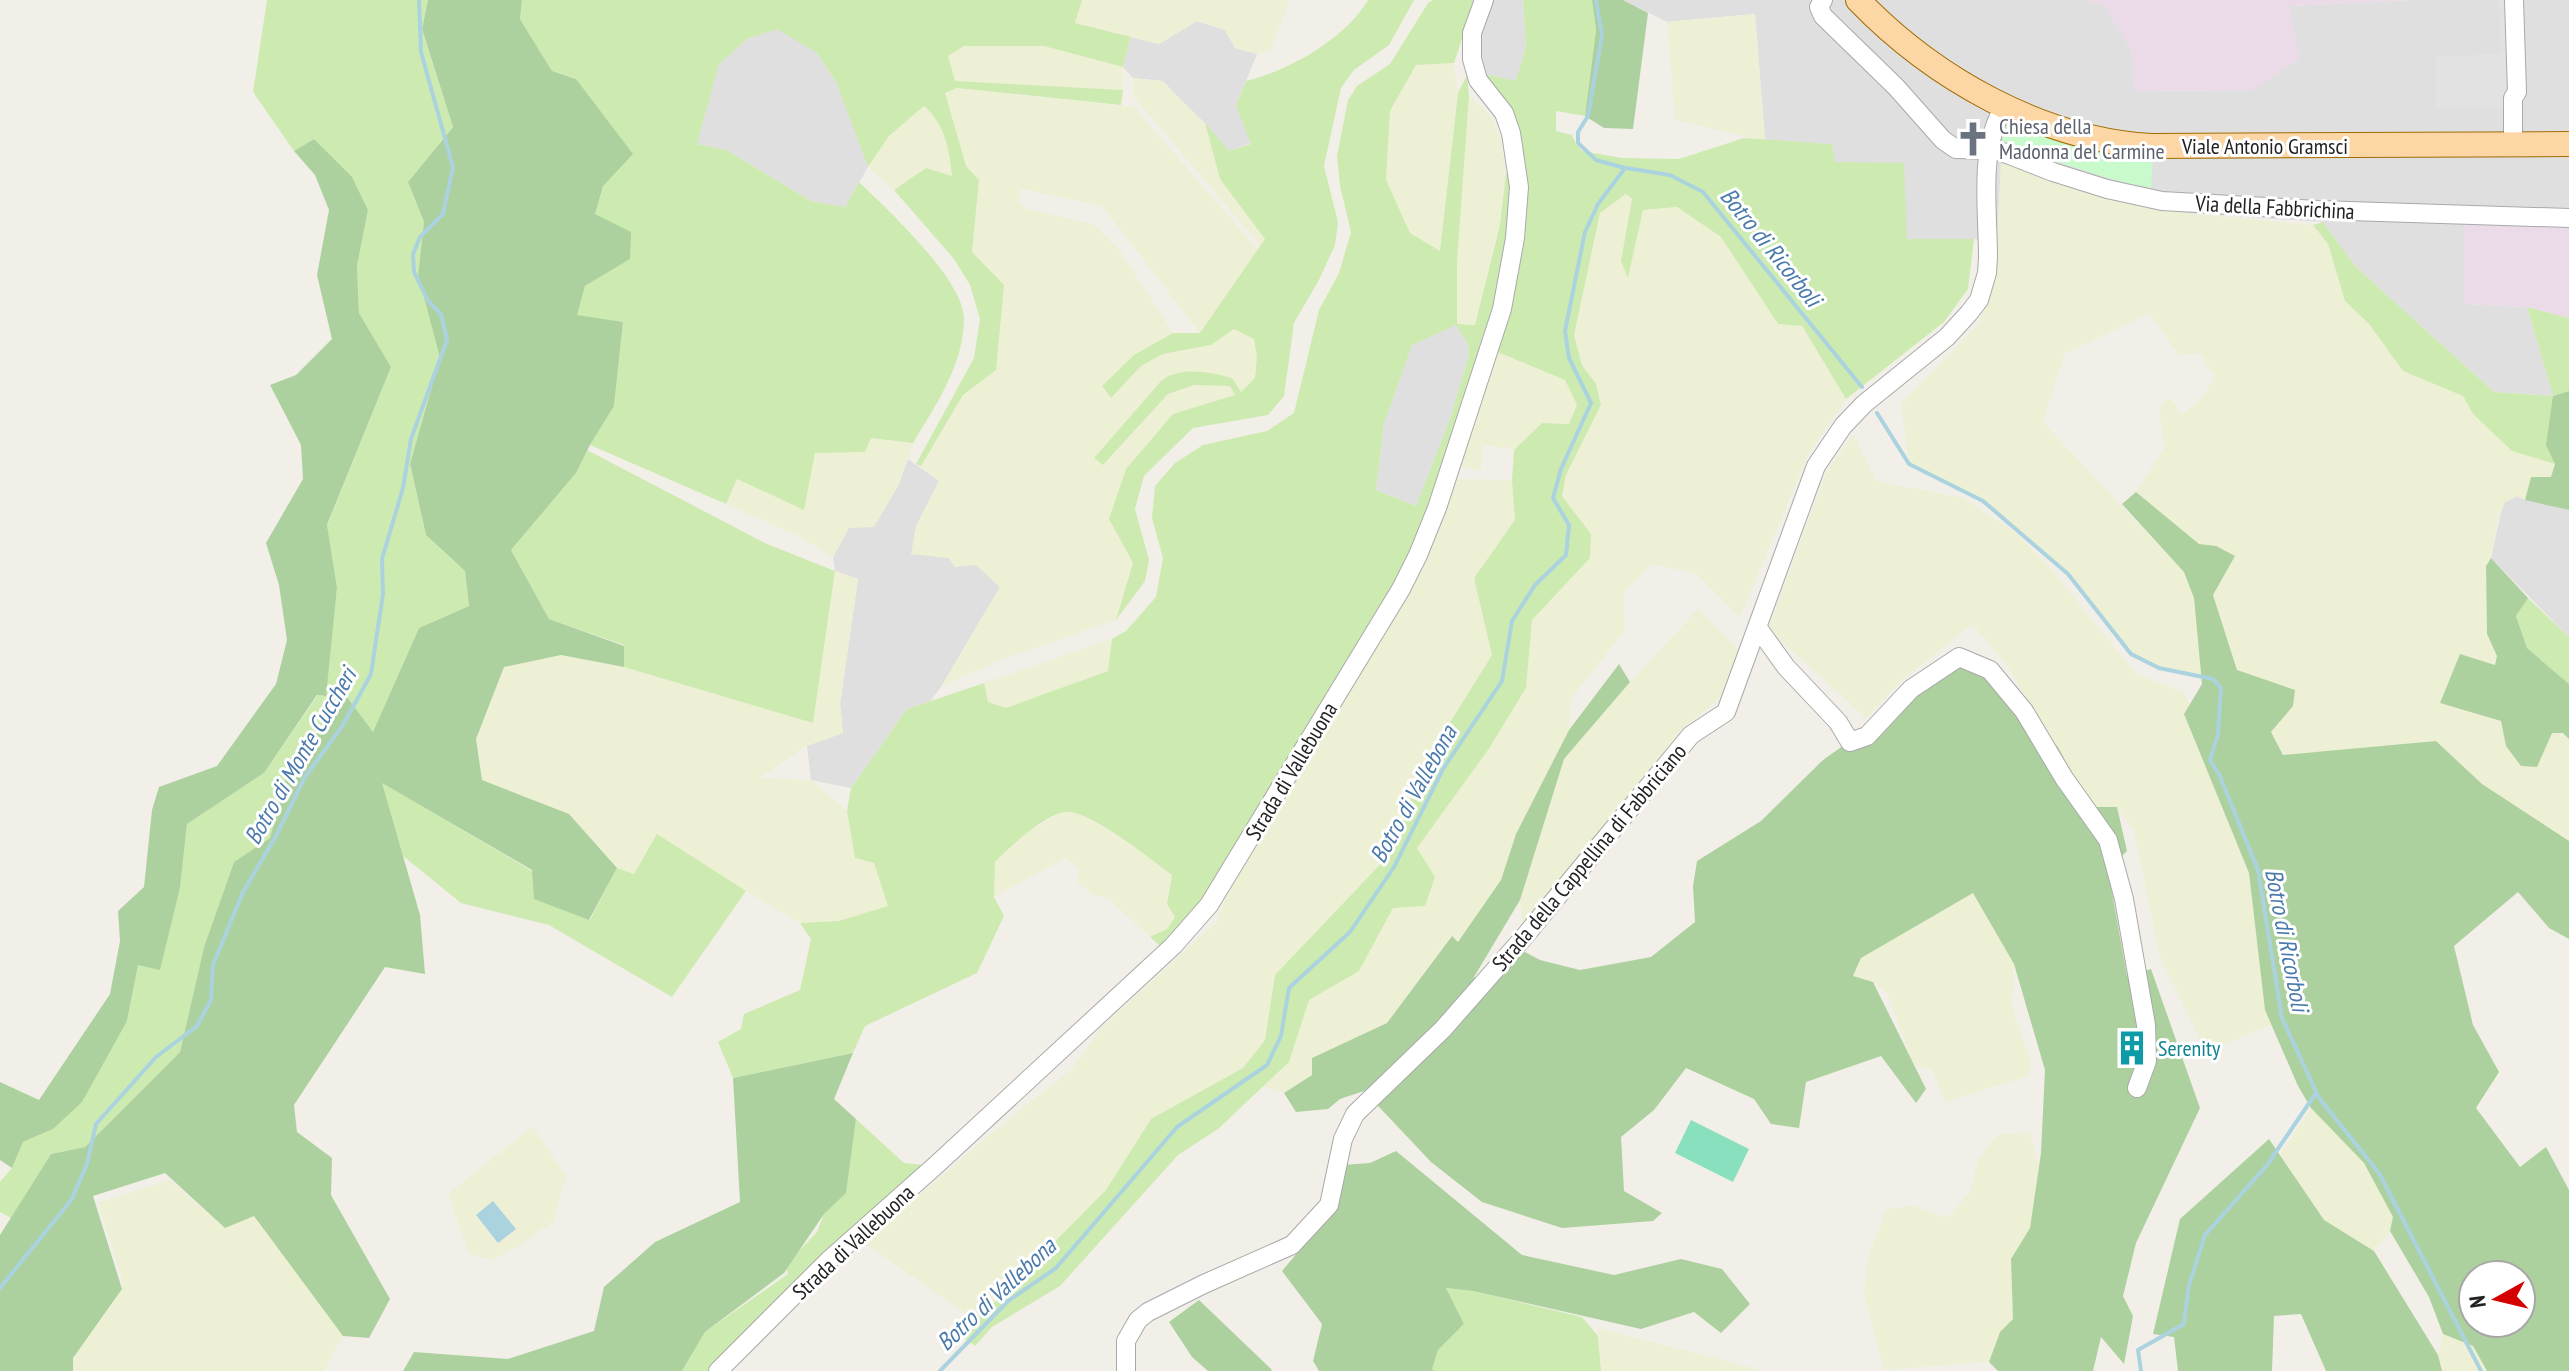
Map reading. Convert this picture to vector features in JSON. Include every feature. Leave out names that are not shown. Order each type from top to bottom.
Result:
[{"type":"main road","name":"Viale Antonio Gramsci","points":[[1858,0],[1893,34],[1936,66],[2005,105],[2065,130],[2132,145],[2569,144]]},
{"type":"street","name":"Strada di Vallebuona","points":[[718,1371],[828,1261],[1173,946],[1209,905],[1401,589],[1437,508],[1502,309],[1515,238],[1519,187],[1511,133],[1504,113],[1478,80],[1472,59],[1472,33],[1484,0]]},
{"type":"street","name":"Via della Fabbrichina","points":[[1823,0],[1819,7],[1823,16],[1890,81],[1946,143],[1961,150],[2002,151],[2046,170],[2107,189],[2162,201],[2318,210],[2569,218]]},
{"type":"street","points":[[2513,144],[2513,98],[2517,92],[2514,0]]},
{"type":"street","name":"Strada della Cappellina di Fabbriciano","points":[[1126,1371],[1128,1333],[1148,1312],[1292,1245],[1329,1205],[1343,1139],[1355,1114],[1443,1029],[1524,937],[1691,735],[1726,712],[1816,466],[1843,426],[1869,400],[1947,337],[1979,300],[1987,273],[1989,149],[1996,121],[2005,105]]},
{"type":"street","points":[[1758,628],[1786,667],[1838,722],[1850,742],[1867,736],[1911,689],[1959,657],[1990,670],[2016,701],[2064,778],[2108,840],[2124,899],[2146,1025],[2147,1061],[2137,1088]]},
{"type":"shaded area","points":[[1486,0],[1523,0],[1526,46],[1516,82],[1480,73],[1477,32]]},
{"type":"shaded area","points":[[1623,0],[2084,0],[2106,7],[2132,51],[2135,91],[2254,90],[2288,6],[2413,0],[2569,0],[2569,224],[2464,304],[2527,307],[2553,396],[2494,392],[2355,266],[2323,222],[2186,213],[2119,200],[2001,164],[1997,242],[1974,239],[1907,240],[1834,162],[1832,144],[1765,141],[1755,14],[1667,22]]},
{"type":"shaded area","points":[[2084,0],[2413,0],[2289,6],[2300,58],[2254,90],[2135,91],[2132,51],[2106,7]]},
{"type":"shaded area","points":[[2499,0],[2510,0],[2513,92],[2505,107],[2436,109],[2436,56],[2501,54]]},
{"type":"shaded area","points":[[1197,21],[1225,30],[1235,48],[1257,54],[1236,105],[1252,143],[1229,151],[1163,81],[1133,78],[1123,67],[1131,37],[1159,44]]},
{"type":"shaded area","points":[[778,28],[817,53],[837,84],[853,122],[868,167],[845,207],[811,201],[726,150],[697,144],[718,64],[747,39]]},
{"type":"shaded area","points":[[2464,222],[2569,224],[2569,318],[2527,307],[2464,304]]},
{"type":"shaded area","points":[[1456,324],[1467,342],[1469,354],[1451,416],[1416,506],[1376,490],[1384,424],[1412,345]]},
{"type":"shaded area","points":[[908,459],[939,481],[916,526],[955,567],[976,564],[1000,587],[941,687],[930,701],[907,709],[851,788],[811,780],[807,746],[843,733],[840,704],[858,579],[835,571],[833,557],[849,528],[898,486]]},
{"type":"shaded area","points":[[2517,496],[2569,510],[2569,637],[2491,558],[2502,508],[2505,502]]},
{"type":"green space","points":[[267,0],[428,0],[422,29],[453,127],[408,182],[424,222],[418,275],[440,358],[410,465],[426,535],[465,571],[469,606],[419,628],[373,733],[348,698],[288,769],[270,838],[234,862],[204,947],[180,1052],[85,1147],[51,1154],[11,1218],[0,1212],[0,1182],[12,1168],[23,1142],[53,1129],[127,1021],[138,964],[160,969],[180,888],[187,824],[264,773],[318,695],[325,696],[337,588],[327,526],[391,367],[359,313],[357,266],[368,210],[352,178],[314,139],[294,151],[253,92]]},
{"type":"green space","points":[[428,0],[522,0],[520,19],[552,71],[576,79],[633,154],[603,186],[595,214],[631,232],[630,259],[585,286],[577,315],[623,322],[614,406],[576,473],[511,550],[549,619],[624,646],[624,667],[561,655],[504,667],[476,739],[482,780],[569,814],[617,868],[589,920],[534,899],[532,870],[382,783],[420,915],[425,974],[385,967],[294,1105],[297,1132],[332,1158],[331,1195],[390,1299],[369,1338],[343,1336],[254,1216],[225,1228],[165,1173],[93,1196],[122,1289],[73,1358],[73,1371],[0,1371],[0,1235],[51,1154],[85,1147],[180,1052],[204,947],[234,862],[270,838],[288,769],[347,697],[373,732],[419,628],[469,606],[465,571],[426,535],[410,464],[440,358],[418,275],[424,222],[408,182],[453,127],[422,29]]},
{"type":"green space","points":[[522,0],[1082,0],[1075,23],[1131,37],[1123,67],[1044,46],[964,46],[948,56],[955,81],[1123,90],[1121,105],[957,88],[945,93],[966,166],[979,180],[972,252],[1004,285],[996,370],[963,395],[921,466],[916,464],[974,358],[980,319],[970,285],[954,259],[894,190],[926,168],[952,176],[945,138],[937,120],[924,106],[889,136],[868,167],[837,84],[817,53],[777,29],[747,39],[719,64],[697,144],[726,150],[811,201],[845,207],[859,182],[938,265],[960,302],[964,318],[963,335],[947,384],[913,443],[871,438],[865,452],[815,453],[804,510],[737,479],[726,504],[590,445],[614,406],[623,322],[576,316],[585,286],[630,259],[595,214],[603,186],[577,79],[552,71],[520,19]]},
{"type":"green space","points":[[1082,0],[1290,0],[1271,49],[1257,54],[1235,48],[1225,30],[1197,21],[1159,44],[1074,23]]},
{"type":"green space","points":[[1368,0],[1414,0],[1389,45],[1354,70],[1341,88],[1324,166],[1338,222],[1335,245],[1294,323],[1284,396],[1268,415],[1193,428],[1144,476],[1135,509],[1149,560],[1145,581],[1116,620],[1133,563],[1109,519],[1126,469],[1173,414],[1235,395],[1230,386],[1194,385],[1168,394],[1103,465],[1094,458],[1162,380],[1169,376],[1205,372],[1224,376],[1232,378],[1241,392],[1255,378],[1257,357],[1254,339],[1234,329],[1211,345],[1163,354],[1141,366],[1111,398],[1102,386],[1134,355],[1173,333],[1200,333],[1265,239],[1220,179],[1205,123],[1229,151],[1251,144],[1236,105],[1246,81],[1280,69],[1315,51],[1346,27]]},
{"type":"green space","points":[[1433,0],[1475,0],[1454,63],[1416,65],[1390,111],[1386,180],[1410,233],[1440,251],[1458,93],[1467,75],[1469,96],[1457,262],[1457,324],[1475,325],[1500,225],[1506,174],[1511,178],[1508,245],[1498,296],[1426,521],[1387,599],[1214,886],[1162,948],[1150,937],[1167,929],[1175,917],[1167,904],[1172,875],[1089,818],[1075,813],[1057,814],[1028,832],[995,862],[994,897],[1004,916],[977,973],[865,1026],[853,1053],[733,1078],[718,1042],[741,1029],[744,1014],[800,990],[811,939],[800,923],[839,921],[888,906],[874,863],[855,858],[847,811],[851,788],[907,709],[984,683],[988,702],[1006,708],[1108,671],[1112,639],[1126,631],[1156,597],[1163,558],[1152,518],[1155,486],[1175,463],[1203,445],[1267,431],[1294,413],[1319,310],[1339,273],[1351,232],[1340,186],[1337,156],[1348,100],[1357,86],[1390,64],[1428,3]],"holes":[[[1456,325],[1467,342],[1469,354],[1451,416],[1416,506],[1376,490],[1384,424],[1412,345]]]},
{"type":"green space","points":[[1523,0],[1592,0],[1596,30],[1585,116],[1556,111],[1556,131],[1572,135],[1582,151],[1622,158],[1679,159],[1744,138],[1832,144],[1835,162],[1904,163],[1907,239],[1974,239],[1968,289],[1944,322],[1846,399],[1802,326],[1778,324],[1721,237],[1677,207],[1643,210],[1628,278],[1621,261],[1632,199],[1626,194],[1600,213],[1574,335],[1582,365],[1596,384],[1601,405],[1566,475],[1562,496],[1591,534],[1590,558],[1532,620],[1526,688],[1488,750],[1417,848],[1435,877],[1425,906],[1393,908],[1359,971],[1309,1000],[1289,1062],[1218,1129],[1178,1155],[1060,1286],[992,1327],[975,1346],[963,1337],[972,1318],[995,1302],[1106,1190],[1151,1119],[1243,1068],[1265,1040],[1275,975],[1390,854],[1423,766],[1492,655],[1474,578],[1515,520],[1512,480],[1514,450],[1542,423],[1569,424],[1577,405],[1565,380],[1495,351],[1522,185],[1480,73],[1516,81],[1526,46]]},
{"type":"green space","points":[[1592,0],[1623,0],[1648,13],[1633,129],[1604,128],[1585,116],[1596,30]]},
{"type":"green space","points":[[1755,14],[1765,141],[1675,120],[1667,22]]},
{"type":"green space","points":[[964,46],[1044,46],[1123,67],[1123,90],[955,81],[947,56]]},
{"type":"green space","points":[[1454,63],[1458,93],[1440,251],[1410,233],[1386,181],[1390,111],[1416,65]]},
{"type":"green space","points":[[1133,78],[1162,81],[1205,123],[1220,179],[1266,239],[1261,246],[1133,96]]},
{"type":"green space","points":[[956,88],[1134,107],[1258,250],[1200,333],[1102,206],[1021,189],[1018,202],[1027,209],[1093,224],[1121,252],[1173,333],[1134,355],[1102,386],[1111,398],[1141,366],[1163,354],[1211,345],[1234,328],[1254,339],[1257,357],[1255,379],[1241,392],[1232,378],[1172,373],[1104,465],[1168,394],[1194,385],[1231,386],[1235,396],[1173,414],[1109,519],[1133,563],[1116,620],[1002,659],[941,687],[1000,587],[976,565],[955,567],[949,558],[911,554],[916,526],[939,481],[921,466],[963,395],[996,370],[972,252],[979,180],[966,166],[945,93]]},
{"type":"green space","points":[[1469,96],[1491,116],[1500,136],[1506,174],[1500,225],[1475,326],[1456,324],[1457,262]]},
{"type":"green space","points":[[925,106],[937,117],[951,157],[952,177],[926,168],[894,190],[868,167],[889,136]]},
{"type":"green space","points":[[2005,116],[2093,150],[2153,157],[2151,188],[2073,167],[1997,138]]},
{"type":"green space","points":[[314,139],[352,177],[368,210],[357,266],[359,313],[391,367],[327,525],[337,588],[326,696],[317,695],[264,773],[187,824],[180,888],[160,970],[138,965],[127,1021],[82,1102],[53,1129],[23,1142],[12,1168],[0,1160],[0,1082],[39,1100],[110,994],[120,941],[118,911],[144,887],[152,810],[159,787],[217,766],[276,684],[287,640],[279,585],[266,543],[303,479],[301,445],[270,385],[296,375],[332,339],[317,275],[329,210],[315,175],[294,151]]},
{"type":"green space","points":[[2001,163],[2119,200],[2186,213],[2313,225],[2328,244],[2345,301],[2369,324],[2403,371],[2464,396],[2473,414],[2512,451],[2555,464],[2551,477],[2531,477],[2525,500],[2517,496],[2505,502],[2498,518],[2491,558],[2486,566],[2487,634],[2497,657],[2495,665],[2440,703],[2501,721],[2506,746],[2552,733],[2563,733],[2569,739],[2569,841],[2482,784],[2436,741],[2283,756],[2271,733],[2293,706],[2237,670],[2213,595],[2216,546],[2199,545],[2136,492],[2164,448],[2159,408],[2170,397],[2181,414],[2196,404],[2215,378],[2200,353],[2179,355],[2149,313],[2065,354],[2043,422],[2184,572],[2194,598],[2202,677],[2159,668],[2131,654],[2068,574],[1983,501],[1909,464],[1901,404],[1979,324],[1995,277]]},
{"type":"green space","points":[[1626,194],[1632,200],[1621,261],[1628,277],[1643,210],[1677,207],[1721,237],[1778,324],[1801,326],[1846,399],[1808,455],[1740,617],[1695,573],[1651,564],[1624,593],[1625,630],[1571,699],[1569,730],[1516,834],[1501,880],[1458,943],[1451,936],[1387,1023],[1312,1058],[1312,1075],[1284,1093],[1264,1086],[1289,1062],[1309,1000],[1359,971],[1393,908],[1435,877],[1417,848],[1488,750],[1526,688],[1532,620],[1590,558],[1591,534],[1562,496],[1566,475],[1601,405],[1596,384],[1582,365],[1574,335],[1599,213]]},
{"type":"green space","points":[[2323,222],[2355,266],[2494,392],[2553,396],[2555,464],[2512,451],[2473,414],[2463,396],[2403,371],[2369,324],[2345,301],[2328,244],[2313,225]]},
{"type":"green space","points":[[2527,307],[2569,318],[2569,391],[2553,396]]},
{"type":"green space","points":[[1495,351],[1566,380],[1577,405],[1569,424],[1542,423],[1514,450],[1484,445],[1481,470],[1458,467]]},
{"type":"green space","points":[[2569,391],[2569,510],[2525,500],[2531,477],[2551,477],[2555,464],[2546,445],[2553,396]]},
{"type":"green space","points":[[1853,434],[1876,481],[1963,498],[2015,532],[2052,570],[2137,675],[2183,691],[2190,704],[2184,715],[2249,873],[2265,1010],[2271,1024],[2207,1053],[2160,958],[2134,831],[2117,807],[2093,807],[2006,664],[1973,624],[1904,678],[1866,718],[1768,629],[1826,473]]},
{"type":"green space","points":[[871,438],[913,443],[898,486],[874,527],[849,528],[833,557],[796,535],[726,504],[737,479],[815,453],[864,452]]},
{"type":"green space","points":[[587,450],[767,544],[835,571],[813,723],[624,667],[624,645],[549,619],[511,550],[576,473]]},
{"type":"green space","points":[[1456,479],[1512,480],[1515,520],[1474,578],[1492,655],[1423,766],[1390,854],[1275,975],[1265,1040],[1243,1068],[1151,1119],[1106,1190],[995,1302],[972,1318],[864,1243],[982,1141],[1072,1069],[1101,1028],[1216,922],[1229,890],[1352,681]]},
{"type":"green space","points":[[2136,492],[2199,544],[2216,546],[2235,556],[2213,595],[2237,670],[2295,690],[2293,706],[2271,732],[2283,755],[2436,741],[2482,784],[2569,841],[2569,939],[2549,928],[2518,892],[2454,946],[2473,1025],[2499,1072],[2476,1108],[2520,1167],[2546,1147],[2569,1190],[2569,1371],[2487,1371],[2473,1346],[2443,1334],[2429,1297],[2390,1231],[2393,1217],[2364,1163],[2311,1108],[2298,1086],[2265,1010],[2249,873],[2184,714],[2202,684],[2194,598],[2184,572],[2122,504]]},
{"type":"green space","points":[[2491,558],[2528,598],[2516,616],[2527,648],[2569,684],[2569,739],[2563,733],[2552,733],[2537,767],[2521,766],[2506,746],[2501,721],[2440,703],[2460,654],[2495,665],[2497,656],[2487,634],[2486,566]]},
{"type":"green space","points":[[835,571],[858,579],[840,704],[843,733],[807,746],[759,778],[811,780],[847,811],[855,858],[874,863],[889,906],[839,921],[800,923],[708,869],[633,874],[617,868],[569,814],[482,780],[476,739],[504,667],[561,655],[624,667],[813,723]]},
{"type":"green space","points":[[2528,598],[2569,637],[2569,684],[2527,648],[2516,616]]},
{"type":"green space","points":[[1698,609],[1742,653],[1721,697],[1680,731],[1618,812],[1523,924],[1520,900],[1564,759]]},
{"type":"green space","points":[[1112,639],[1108,671],[1006,708],[988,702],[984,683]]},
{"type":"green space","points":[[1619,664],[1630,682],[1564,759],[1520,900],[1474,977],[1485,993],[1519,949],[1540,960],[1580,970],[1651,957],[1695,922],[1693,886],[1697,861],[1761,821],[1823,760],[1958,664],[1990,680],[2058,747],[2072,774],[2077,807],[2117,807],[2127,851],[2108,870],[2127,976],[2151,969],[2200,1108],[2136,1243],[2123,1296],[2133,1316],[2124,1364],[2101,1337],[2093,1371],[1998,1371],[1989,1362],[2000,1332],[2013,1319],[2011,1259],[2030,1228],[2041,1153],[2045,1070],[2014,964],[1973,893],[1861,958],[1853,976],[1873,982],[1926,1089],[1916,1103],[1881,1056],[1806,1082],[1799,1128],[1771,1124],[1754,1099],[1686,1068],[1654,1110],[1621,1137],[1624,1191],[1662,1213],[1653,1221],[1562,1228],[1482,1202],[1431,1162],[1364,1091],[1340,1099],[1328,1109],[1296,1112],[1284,1093],[1312,1075],[1312,1058],[1387,1023],[1452,936],[1458,942],[1501,880],[1516,834],[1569,730]]},
{"type":"green space","points":[[381,782],[532,871],[590,920],[617,868],[634,874],[657,834],[746,891],[672,997],[549,925],[461,903],[403,856]]},
{"type":"green space","points":[[1076,811],[1136,847],[1172,875],[1167,904],[1176,917],[1167,929],[1150,937],[1109,899],[1093,895],[1078,883],[1079,868],[1065,858],[994,897],[995,862],[1021,837],[1061,812]]},
{"type":"green space","points":[[1973,892],[2014,964],[2012,1007],[2031,1062],[2029,1076],[1945,1102],[1932,1069],[1913,1064],[1887,993],[1873,982],[1853,976],[1861,958]]},
{"type":"green space","points":[[853,1053],[834,1099],[856,1119],[846,1193],[824,1214],[784,1273],[705,1332],[682,1371],[403,1371],[414,1352],[508,1359],[594,1331],[604,1287],[655,1242],[740,1202],[733,1078]]},
{"type":"green space","points":[[2311,1108],[2364,1163],[2393,1218],[2390,1231],[2374,1251],[2324,1220],[2280,1155]]},
{"type":"green space","points":[[856,1119],[904,1163],[935,1166],[710,1371],[682,1371],[705,1332],[788,1274],[785,1266],[817,1232],[824,1214],[845,1193]]},
{"type":"green space","points":[[1691,1120],[1749,1149],[1733,1182],[1675,1153]]},
{"type":"green space","points":[[533,1126],[566,1176],[554,1221],[524,1243],[492,1260],[469,1254],[448,1194]]},
{"type":"green space","points":[[2030,1132],[2039,1167],[2030,1228],[2011,1260],[2013,1319],[2000,1332],[1989,1362],[1884,1370],[1864,1294],[1869,1254],[1886,1210],[1911,1205],[1947,1218],[1970,1192],[1978,1160],[1997,1135]]},
{"type":"green space","points":[[2269,1139],[2324,1220],[2374,1251],[2438,1355],[2442,1371],[2326,1371],[2301,1314],[2274,1316],[2272,1371],[2178,1371],[2174,1337],[2153,1334],[2180,1219]]},
{"type":"green space","points":[[1396,1151],[1522,1255],[1614,1275],[1681,1259],[1722,1269],[1750,1304],[1721,1333],[1694,1312],[1641,1329],[1473,1291],[1446,1288],[1464,1324],[1438,1350],[1434,1371],[1319,1371],[1313,1361],[1322,1324],[1282,1271],[1329,1215],[1343,1165],[1370,1163]]},
{"type":"green space","points":[[170,1180],[225,1228],[254,1215],[343,1336],[324,1371],[73,1371],[73,1358],[122,1289],[123,1282],[98,1203]]},
{"type":"green space","points":[[1445,1288],[1473,1291],[1582,1317],[1598,1336],[1601,1371],[1434,1371],[1431,1369],[1438,1350],[1464,1324]]},
{"type":"green space","points":[[1199,1300],[1272,1371],[1208,1371],[1192,1357],[1169,1322]]},
{"type":"green space","points":[[1598,1328],[1764,1371],[1601,1371]]},
{"type":"green space","points":[[2443,1334],[2473,1346],[2487,1371],[2442,1371],[2438,1355]]},
{"type":"water","points":[[493,1201],[516,1229],[498,1243],[476,1215]]},
{"type":"waterway","name":"Botro di Monte Cuccheri","points":[[0,1288],[72,1199],[87,1164],[96,1124],[156,1057],[197,1026],[211,1000],[213,965],[243,892],[276,836],[305,777],[343,725],[371,674],[383,594],[382,559],[403,488],[411,439],[447,340],[441,314],[428,301],[414,272],[413,254],[420,237],[443,214],[453,167],[421,52],[419,0]]},
{"type":"waterway","name":"Botro di Vallebona","points":[[940,1371],[1008,1301],[1056,1268],[1177,1127],[1267,1065],[1281,1036],[1289,988],[1350,932],[1394,867],[1443,769],[1502,681],[1512,621],[1535,585],[1566,555],[1569,525],[1553,498],[1561,469],[1591,403],[1569,358],[1565,331],[1585,232],[1598,204],[1625,168],[1596,160],[1578,143],[1578,132],[1588,116],[1602,35],[1596,0]]},
{"type":"waterway","name":"Botro di Ricorboli","points":[[1626,168],[1670,175],[1703,192],[1862,387]]},
{"type":"waterway","name":"Botro di Ricorboli","points":[[1877,413],[1909,464],[1983,501],[2068,574],[2131,654],[2159,668],[2213,679],[2221,688],[2218,735],[2210,760],[2219,774],[2258,870],[2282,1018],[2319,1098],[2379,1173],[2481,1371]]},
{"type":"waterway","points":[[2141,1371],[2138,1350],[2184,1324],[2189,1285],[2205,1235],[2267,1165],[2316,1093]]},
{"type":"place","name":"Chiesa della Madonna del Carmine","points":[[1973,139]]},
{"type":"place","name":"Serenity","points":[[2132,1048]]}]
